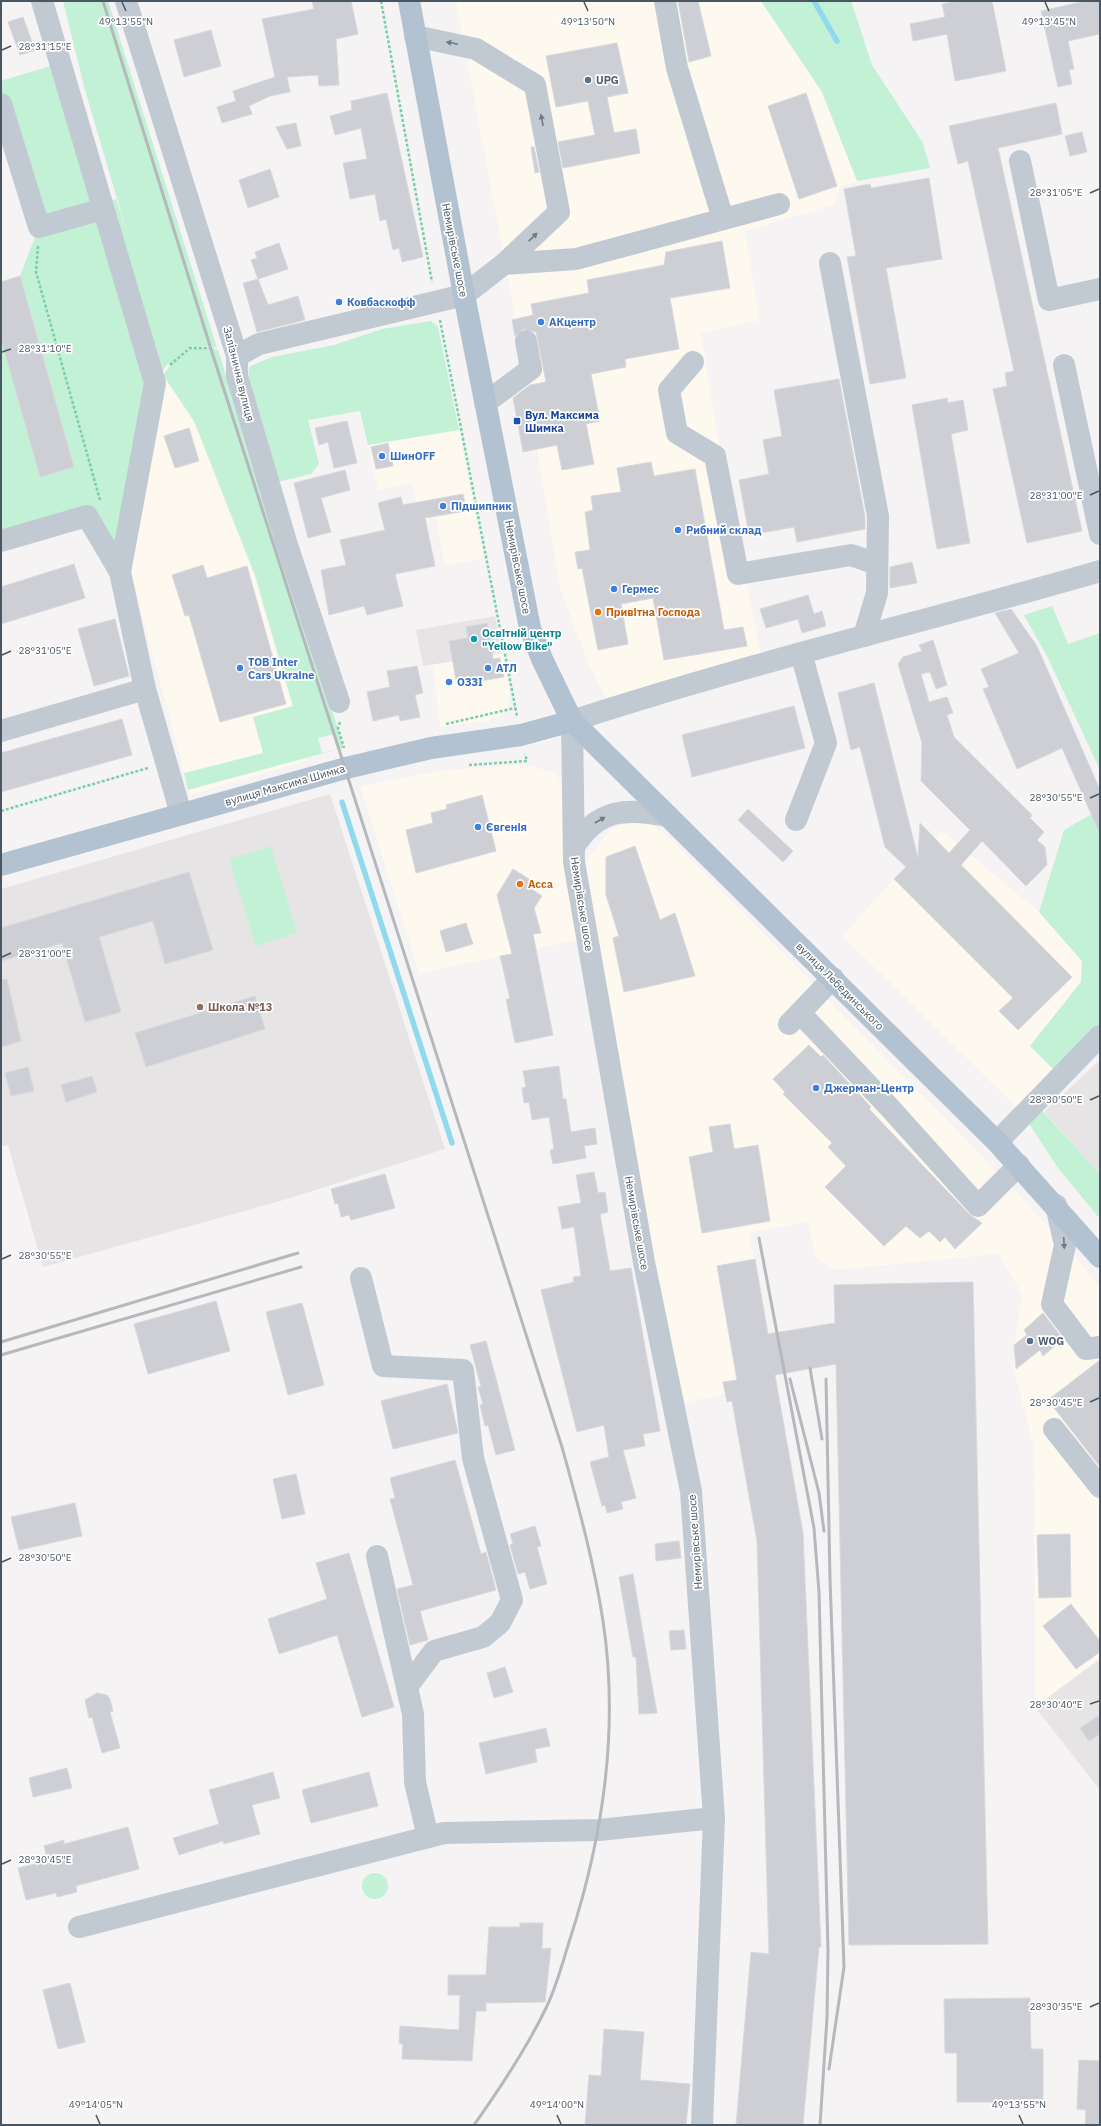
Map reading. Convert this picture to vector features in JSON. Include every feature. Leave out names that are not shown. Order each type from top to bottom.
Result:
[{"type":"main road","name":"Немирівське шосе","points":[[408,1],[530,628],[542,660],[572,721]]},
{"type":"main road","name":"вулиця Максима Шимка","points":[[1,865],[346,768],[431,748],[521,735],[572,721]]},
{"type":"main road","name":"вулиця Лебединського","points":[[572,721],[998,1142],[1056,1205],[1100,1258]]},
{"type":"street","points":[[42,1],[154,383],[120,572]]},
{"type":"street","name":"Залізнична вулиця","points":[[126,1],[237,356],[238,376],[242,392],[287,545],[339,712]]},
{"type":"street","points":[[665,1],[677,68],[723,219]]},
{"type":"street","points":[[237,356],[259,344],[464,295],[504,264],[559,212],[535,85],[476,49],[415,36]]},
{"type":"street","points":[[1,104],[39,227],[103,209]]},
{"type":"street","points":[[1020,161],[1049,300],[1100,289]]},
{"type":"street","points":[[504,264],[576,259],[779,204]]},
{"type":"street","points":[[830,263],[878,516],[877,593],[864,636]]},
{"type":"street","points":[[485,403],[531,369],[526,341]]},
{"type":"street","points":[[693,362],[669,390],[677,433],[715,456],[738,574],[851,555],[877,564]]},
{"type":"street","points":[[1064,365],[1100,534]]},
{"type":"street","points":[[1,541],[87,516],[120,572],[145,689],[181,814]]},
{"type":"street","points":[[572,721],[630,702],[801,653],[1012,597],[1100,571]]},
{"type":"street","points":[[796,820],[826,743],[801,653]]},
{"type":"street","points":[[1,731],[145,689]]},
{"type":"street","name":"Немирівське шосе","points":[[572,721],[574,862],[644,1262],[691,1491],[714,1818],[702,2125]]},
{"type":"street","points":[[574,847],[588,828],[599,819],[612,814],[642,811],[668,816]]},
{"type":"street","points":[[833,978],[794,1019],[890,1108],[978,1206],[1019,1166]]},
{"type":"street","points":[[998,1142],[1100,1036]]},
{"type":"street","points":[[1056,1205],[1065,1245],[1052,1304],[1086,1349],[1100,1347]]},
{"type":"street","points":[[361,1278],[382,1366],[463,1370],[473,1458],[512,1600],[500,1622],[483,1637],[434,1651],[407,1687]]},
{"type":"street","points":[[1054,1429],[1100,1487]]},
{"type":"street","points":[[377,1556],[413,1714],[415,1782],[428,1837]]},
{"type":"street","points":[[79,1927],[444,1833],[599,1830],[714,1818]]},
{"type":"path","points":[[381,1],[436,302],[515,708]]},
{"type":"path","points":[[39,227],[36,272],[100,503]]},
{"type":"path","points":[[154,383],[175,359],[190,348],[210,346],[237,356]]},
{"type":"path","points":[[339,712],[338,728],[344,748]]},
{"type":"path","points":[[1,811],[151,767]]},
{"type":"shaded area","points":[[456,1],[761,1],[822,92],[857,181],[841,186],[833,205],[745,231],[760,320],[701,333],[718,438],[763,664],[611,708],[590,667],[561,591],[509,284]]},
{"type":"shaded area","points":[[165,379],[194,422],[254,576],[308,760],[190,795],[130,569]]},
{"type":"shaded area","points":[[459,430],[483,558],[445,566],[436,518],[420,521],[412,483],[378,490],[368,445]]},
{"type":"shaded area","points":[[495,616],[502,653],[423,666],[416,630]]},
{"type":"shaded area","points":[[502,653],[510,696],[508,705],[499,716],[487,721],[440,727],[433,665]]},
{"type":"shaded area","points":[[524,765],[557,773],[573,819],[577,874],[608,832],[617,826],[629,822],[647,822],[671,839],[1005,1180],[1065,1245],[1100,1288],[1100,1658],[1035,1707],[1034,1448],[1014,1370],[1014,1345],[1022,1294],[999,1254],[836,1270],[816,1257],[808,1222],[749,1233],[777,1383],[673,1405],[587,938],[419,973],[360,786],[446,770]]},
{"type":"shaded area","name":"Школа №13","points":[[330,794],[445,1149],[287,1199],[43,1267],[8,1145],[1,1146],[1,889]]},
{"type":"shaded area","points":[[942,831],[1039,912],[1082,961],[1081,982],[1030,1046],[1059,1074],[1022,1113],[843,936],[894,879]]},
{"type":"shaded area","points":[[1100,1060],[1100,1174],[1044,1112]]},
{"type":"shaded area","points":[[1100,1659],[1100,1790],[1035,1707]]},
{"type":"green space","points":[[63,1],[102,1],[210,346],[190,347],[170,365],[168,363],[162,371],[109,201],[116,199],[128,236],[85,90]]},
{"type":"green space","points":[[104,1],[108,1],[217,348],[211,346]]},
{"type":"green space","points":[[761,1],[851,1],[872,65],[923,143],[930,168],[857,181],[822,92]]},
{"type":"green space","points":[[60,63],[155,383],[120,572],[87,516],[1,541],[1,339],[40,477],[74,467],[20,276],[39,227],[1,104],[1,81]]},
{"type":"green space","points":[[431,321],[438,327],[459,430],[368,445],[360,411],[308,420],[319,464],[311,474],[277,482],[248,391],[249,367],[272,357],[334,345],[382,329]]},
{"type":"green space","points":[[210,347],[334,734],[318,738],[322,753],[339,749],[188,790],[184,773],[263,753],[253,717],[293,706],[255,575],[194,421],[163,375],[175,360],[191,348]]},
{"type":"green space","points":[[211,348],[218,350],[344,748],[340,749]]},
{"type":"green space","points":[[1052,606],[1068,644],[1100,633],[1100,770],[1048,658],[1024,615]]},
{"type":"green space","points":[[1100,809],[1100,1025],[1055,1071],[1030,1046],[1081,982],[1082,961],[1039,912],[1064,830]]},
{"type":"green space","points":[[271,846],[297,933],[256,946],[229,859]]},
{"type":"green space","points":[[1033,1101],[1100,1174],[1100,1219],[1058,1168],[1022,1113]]},
{"type":"green space","points":[[375,1873],[384,1877],[388,1886],[384,1895],[375,1899],[366,1895],[362,1886],[366,1877]]},
{"type":"building","points":[[312,1],[351,1],[358,34],[336,39],[339,85],[319,86],[318,75],[287,77],[290,92],[270,96],[249,106],[252,114],[222,123],[217,107],[236,101],[233,91],[275,77],[262,19],[314,9]]},
{"type":"building","points":[[678,1],[698,1],[711,56],[689,62]]},
{"type":"building","points":[[958,1],[992,1],[1006,71],[955,81],[947,34],[913,41],[910,24],[945,17],[942,4]]},
{"type":"building","points":[[1086,1],[1100,1],[1100,34],[1068,41],[1074,69],[1069,70],[1072,84],[1058,87],[1041,11]]},
{"type":"building","points":[[23,17],[35,50],[20,55],[8,22]]},
{"type":"building","points":[[211,30],[221,66],[184,77],[174,40]]},
{"type":"building","points":[[617,43],[628,93],[607,97],[614,133],[636,129],[640,153],[563,168],[558,142],[595,135],[588,101],[556,107],[546,56]]},
{"type":"building","points":[[387,93],[423,257],[402,262],[399,248],[393,250],[386,219],[380,221],[375,194],[350,199],[343,163],[367,159],[361,128],[335,135],[330,116],[352,110],[351,101]]},
{"type":"building","points":[[806,93],[837,186],[799,199],[768,106]]},
{"type":"building","points":[[1056,103],[1062,134],[998,148],[1082,531],[1027,543],[993,389],[1007,386],[1005,373],[1014,371],[968,161],[958,164],[949,126]]},
{"type":"building","points":[[296,123],[301,146],[287,149],[276,127]]},
{"type":"building","points":[[1082,132],[1087,152],[1070,156],[1065,136]]},
{"type":"building","points":[[531,147],[534,147],[539,172],[535,173]]},
{"type":"building","points":[[270,169],[279,197],[248,208],[239,180]]},
{"type":"building","points":[[929,178],[942,259],[886,268],[906,378],[870,384],[847,257],[856,256],[844,189],[870,184],[871,188]]},
{"type":"building","points":[[722,241],[730,288],[670,298],[679,349],[625,359],[626,367],[591,374],[600,421],[586,424],[594,464],[562,470],[557,445],[523,452],[513,398],[530,385],[546,382],[536,332],[523,329],[515,336],[512,320],[533,315],[531,304],[589,293],[587,280],[664,265],[666,252]]},
{"type":"building","points":[[279,243],[288,269],[258,279],[251,260],[257,258],[255,252]]},
{"type":"building","points":[[20,276],[74,467],[40,477],[1,339],[1,282]]},
{"type":"building","points":[[258,279],[268,305],[298,296],[305,320],[257,332],[243,283]]},
{"type":"building","points":[[839,379],[865,517],[865,529],[797,542],[794,527],[749,535],[739,480],[769,474],[763,440],[782,436],[774,390]]},
{"type":"building","points":[[947,398],[948,403],[963,400],[968,430],[951,434],[970,543],[937,549],[912,405]]},
{"type":"building","points":[[347,421],[357,463],[334,468],[328,442],[319,445],[315,428]]},
{"type":"building","points":[[189,428],[199,461],[175,468],[164,436]]},
{"type":"building","name":"ШинOFF","points":[[388,443],[393,466],[376,469],[371,447]]},
{"type":"building","points":[[651,462],[654,476],[695,469],[724,630],[743,627],[747,646],[664,660],[653,598],[621,604],[628,644],[598,650],[582,568],[578,569],[575,552],[590,550],[585,512],[593,510],[591,496],[621,492],[617,468]]},
{"type":"building","points":[[345,470],[350,490],[321,498],[331,532],[308,538],[294,483]]},
{"type":"building","points":[[463,494],[466,511],[425,518],[435,566],[395,574],[403,606],[367,615],[364,606],[329,615],[321,570],[346,565],[340,540],[385,530],[378,503],[401,497],[403,505]]},
{"type":"building","points":[[912,562],[917,583],[890,588],[890,567]]},
{"type":"building","points":[[74,564],[85,598],[1,624],[1,587]]},
{"type":"building","name":"ТОВ Inter Cars Ukraine","points":[[203,565],[207,578],[247,566],[286,704],[220,722],[189,615],[185,616],[172,575]]},
{"type":"building","points":[[808,595],[814,614],[822,611],[826,626],[802,633],[798,619],[766,628],[760,609]]},
{"type":"building","points":[[1011,609],[1037,646],[1100,790],[1100,834],[1062,748],[1017,769],[983,689],[989,687],[981,669],[1019,653],[995,613]]},
{"type":"building","points":[[115,619],[129,676],[94,686],[78,629]]},
{"type":"building","points":[[487,623],[493,659],[500,658],[504,677],[457,685],[449,641],[468,638],[466,627]]},
{"type":"building","points":[[933,640],[947,685],[936,689],[930,672],[921,674],[929,702],[947,697],[953,713],[947,715],[954,737],[1032,815],[1030,818],[1044,832],[1037,840],[1045,847],[1047,865],[1026,886],[982,841],[961,865],[1072,977],[1018,1030],[999,1011],[1013,998],[894,879],[906,867],[885,847],[860,747],[851,750],[838,693],[874,683],[918,858],[920,823],[949,853],[970,830],[921,781],[922,743],[898,664],[903,657],[922,651],[919,645]]},
{"type":"building","points":[[417,666],[423,693],[415,695],[420,717],[400,721],[399,715],[373,721],[367,692],[390,687],[387,671]]},
{"type":"building","points":[[794,706],[805,748],[692,777],[682,735]]},
{"type":"building","points":[[122,719],[132,755],[1,792],[1,753]]},
{"type":"building","points":[[482,795],[496,851],[416,873],[406,830],[433,823],[431,813],[447,809],[446,805]]},
{"type":"building","points":[[748,809],[793,851],[783,862],[738,820]]},
{"type":"building","points":[[635,846],[660,920],[675,913],[695,976],[624,992],[613,938],[619,936],[606,895],[606,857]]},
{"type":"building","points":[[513,869],[534,882],[530,888],[542,896],[534,908],[541,933],[533,934],[553,1035],[515,1043],[506,999],[510,999],[500,956],[512,954],[497,895]]},
{"type":"building","points":[[189,872],[213,950],[165,964],[153,921],[99,937],[121,1012],[85,1022],[62,943],[1,961],[1,928]]},
{"type":"building","points":[[466,923],[473,944],[446,952],[440,931]]},
{"type":"building","points":[[7,979],[21,1041],[1,1047],[1,980]]},
{"type":"building","points":[[255,996],[265,1029],[146,1067],[135,1033]]},
{"type":"building","points":[[809,1045],[821,1057],[823,1055],[871,1107],[869,1109],[969,1214],[982,1223],[955,1249],[945,1237],[940,1242],[929,1231],[920,1238],[906,1226],[884,1246],[825,1187],[846,1166],[828,1147],[832,1143],[783,1094],[785,1092],[773,1079]]},
{"type":"building","points":[[559,1066],[563,1099],[566,1099],[571,1132],[595,1128],[597,1144],[584,1146],[586,1158],[553,1164],[550,1150],[554,1149],[549,1117],[532,1120],[529,1102],[524,1103],[522,1088],[526,1087],[523,1071]]},
{"type":"building","points":[[28,1067],[34,1091],[11,1096],[5,1073]]},
{"type":"building","points":[[92,1076],[97,1092],[66,1102],[61,1085]]},
{"type":"building","points":[[730,1124],[734,1149],[758,1145],[770,1221],[702,1233],[689,1157],[713,1152],[709,1127]]},
{"type":"building","points":[[594,1172],[598,1193],[605,1192],[608,1212],[600,1214],[610,1271],[631,1268],[660,1431],[643,1434],[645,1446],[623,1450],[636,1498],[621,1502],[623,1509],[607,1513],[605,1505],[602,1506],[590,1462],[609,1457],[604,1425],[577,1432],[541,1290],[574,1282],[573,1277],[581,1276],[574,1227],[562,1229],[558,1207],[581,1203],[576,1175]]},
{"type":"building","points":[[385,1174],[395,1208],[351,1220],[349,1215],[341,1217],[338,1203],[335,1204],[331,1189]]},
{"type":"building","points":[[755,1259],[768,1334],[835,1323],[834,1285],[973,1282],[988,1944],[849,1945],[836,1364],[775,1375],[803,1533],[821,1947],[819,1947],[803,2125],[736,2125],[751,1952],[769,1954],[757,1541],[732,1401],[727,1402],[723,1382],[737,1380],[717,1266]]},
{"type":"building","points":[[216,1301],[230,1351],[148,1374],[134,1324]]},
{"type":"building","points":[[302,1303],[324,1385],[288,1395],[266,1312]]},
{"type":"building","points":[[1043,1313],[1063,1339],[1043,1356],[1040,1350],[1016,1369],[1014,1345],[1027,1335],[1024,1330]]},
{"type":"building","points":[[486,1341],[515,1450],[496,1455],[488,1425],[485,1426],[480,1405],[483,1404],[478,1387],[481,1387],[470,1345]]},
{"type":"building","points":[[1100,1360],[1100,1467],[1048,1400]]},
{"type":"building","points":[[447,1384],[458,1433],[393,1449],[381,1401]]},
{"type":"building","points":[[455,1460],[481,1554],[486,1552],[496,1590],[420,1611],[428,1640],[410,1645],[397,1589],[413,1585],[390,1499],[395,1498],[390,1478]]},
{"type":"building","points":[[296,1474],[305,1514],[282,1519],[273,1479]]},
{"type":"building","points":[[75,1503],[82,1536],[19,1550],[11,1517]]},
{"type":"building","points":[[535,1526],[541,1546],[537,1547],[547,1584],[530,1589],[525,1572],[518,1574],[510,1545],[513,1544],[510,1534]]},
{"type":"building","points":[[1070,1534],[1071,1597],[1039,1598],[1037,1535]]},
{"type":"building","points":[[679,1541],[681,1558],[656,1561],[655,1544]]},
{"type":"building","points":[[349,1553],[394,1707],[362,1717],[337,1635],[279,1654],[268,1619],[327,1599],[316,1563]]},
{"type":"building","points":[[633,1574],[657,1713],[639,1714],[636,1657],[633,1657],[619,1577]]},
{"type":"building","points":[[1071,1604],[1100,1641],[1100,1652],[1076,1669],[1043,1626]]},
{"type":"building","points":[[684,1630],[686,1649],[671,1650],[669,1631]]},
{"type":"building","points":[[505,1667],[513,1692],[494,1698],[487,1673]]},
{"type":"building","points":[[97,1693],[107,1695],[110,1699],[113,1711],[110,1712],[120,1748],[102,1753],[92,1717],[89,1718],[85,1700]]},
{"type":"building","points":[[1100,1715],[1100,1734],[1089,1741],[1080,1728]]},
{"type":"building","points":[[546,1728],[550,1746],[535,1749],[537,1762],[486,1774],[479,1743]]},
{"type":"building","points":[[67,1768],[72,1788],[33,1797],[29,1778]]},
{"type":"building","points":[[273,1772],[280,1798],[252,1805],[260,1834],[224,1844],[223,1841],[179,1855],[173,1838],[219,1824],[209,1790]]},
{"type":"building","points":[[369,1772],[378,1806],[311,1823],[302,1790]]},
{"type":"building","points":[[128,1827],[139,1869],[76,1886],[77,1892],[57,1897],[56,1893],[26,1900],[18,1868],[48,1861],[44,1846],[64,1840],[64,1844]]},
{"type":"building","points":[[520,1923],[543,1923],[542,1949],[551,1948],[545,2002],[486,2003],[486,2011],[476,2011],[472,2061],[402,2059],[403,2044],[399,2043],[400,2026],[459,2030],[460,1995],[448,1995],[448,1975],[486,1975],[489,1927],[520,1927]]},
{"type":"building","points":[[70,1983],[85,2042],[58,2049],[43,1990]]},
{"type":"building","points":[[1030,1998],[1031,2049],[1043,2049],[1043,2102],[957,2102],[957,2053],[945,2053],[944,1999]]},
{"type":"building","points":[[604,2029],[644,2032],[640,2080],[690,2084],[686,2125],[585,2125],[589,2075],[601,2076]]},
{"type":"building","points":[[1079,2060],[1100,2061],[1100,2125],[1085,2125],[1086,2110],[1077,2109]]},
{"type":"waterway","points":[[814,1],[837,41]]},
{"type":"waterway","points":[[342,802],[452,1143]]},
{"type":"railway","points":[[103,1],[210,346],[562,1447],[585,1534],[603,1621],[608,1661],[609,1701],[605,1782],[599,1822],[582,1900],[551,1998],[539,2022],[504,2082],[474,2125]]},
{"type":"railway","points":[[759,1238],[814,1528],[819,1592],[828,1951],[827,2018],[820,2125]]},
{"type":"railway","points":[[1,1342],[298,1253]]},
{"type":"railway","points":[[1,1355],[301,1267]]},
{"type":"railway","points":[[810,1368],[822,1439]]},
{"type":"railway","points":[[790,1379],[819,1493],[824,1531]]},
{"type":"railway","points":[[826,1379],[830,1579],[844,1967],[829,2069]]},
{"type":"place","name":"UPG","points":[[588,80]]},
{"type":"place","name":"Ковбаскофф","points":[[339,302]]},
{"type":"place","name":"АКцентр","points":[[541,322]]},
{"type":"place","name":"Вул. Максима Шимка","points":[[517,421]]},
{"type":"place","name":"ШинOFF","points":[[382,456]]},
{"type":"place","name":"Підшипник","points":[[443,506]]},
{"type":"place","name":"Рибний склад","points":[[678,530]]},
{"type":"place","name":"Гермес","points":[[614,589]]},
{"type":"place","name":"Привітна Господа","points":[[598,612]]},
{"type":"place","name":"Освітній центр \"Yellow Bike\"","points":[[474,639]]},
{"type":"place","name":"ТОВ Inter Cars Ukraine","points":[[240,668]]},
{"type":"place","name":"АТЛ","points":[[488,668]]},
{"type":"place","name":"ОЗЗІ","points":[[449,682]]},
{"type":"place","name":"Євгенія","points":[[478,827]]},
{"type":"place","name":"Асса","points":[[520,884]]},
{"type":"place","name":"Школа №13","points":[[200,1007]]},
{"type":"place","name":"Джерман-Центр","points":[[816,1088]]},
{"type":"place","name":"WOG","points":[[1030,1341]]}]
